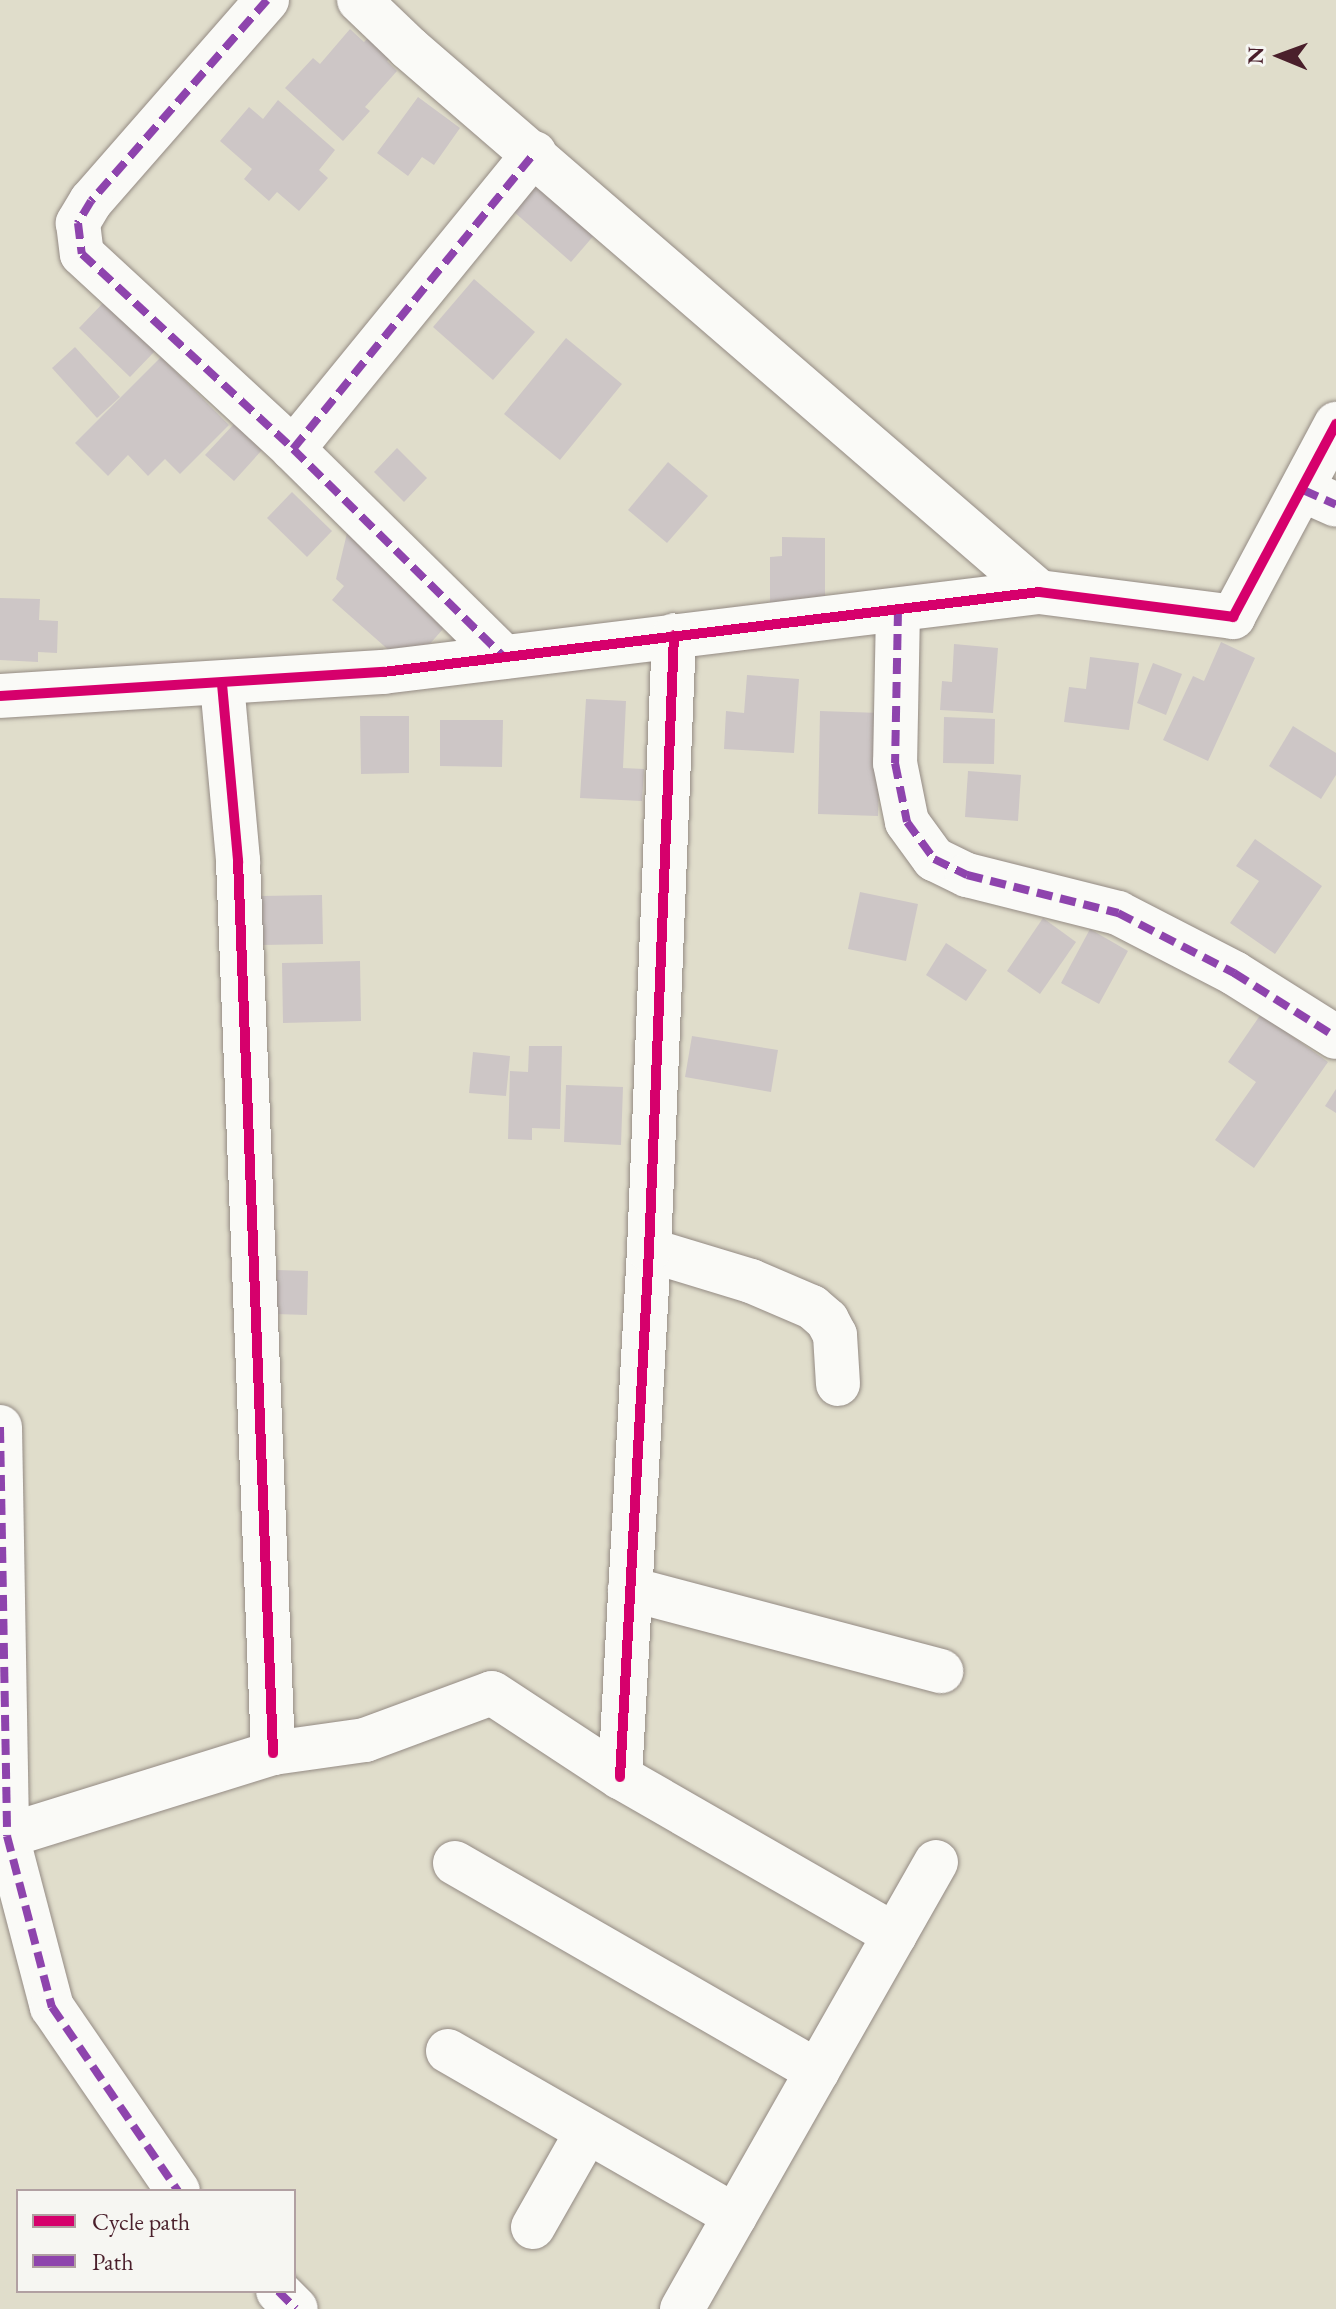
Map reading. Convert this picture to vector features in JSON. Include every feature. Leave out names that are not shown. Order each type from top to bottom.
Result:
[{"type":"street","points":[[267,0],[121,166],[78,223],[82,254],[101,275],[138,303],[293,449],[504,657]]},
{"type":"street","points":[[359,0],[409,48],[1039,592]]},
{"type":"street","points":[[293,449],[534,153]]},
{"type":"street","points":[[0,696],[383,672],[1039,592],[1233,617],[1320,498],[1336,424]]},
{"type":"street","points":[[898,610],[895,763],[907,822],[934,859],[967,875],[1118,913],[1234,973],[1336,1037]]},
{"type":"street","points":[[620,1777],[649,1250],[674,636]]},
{"type":"street","points":[[222,684],[238,861],[273,1753]]},
{"type":"street","points":[[649,1250],[751,1281],[812,1307],[827,1320],[835,1335],[838,1384]]},
{"type":"street","points":[[0,1427],[3,1837],[52,2007],[177,2189]]},
{"type":"street","points":[[630,1589],[941,1671]]},
{"type":"street","points":[[3,1837],[273,1753],[365,1740],[492,1693],[620,1777],[895,1935]]},
{"type":"street","points":[[682,2309],[936,1862]]},
{"type":"street","points":[[455,1863],[817,2071]]},
{"type":"street","points":[[448,2051],[735,2216]]},
{"type":"street","points":[[533,2227],[587,2132]]},
{"type":"street","points":[[280,2293],[296,2309]]},
{"type":"building","points":[[350,29],[364,42],[374,32],[396,52],[387,61],[397,71],[365,107],[370,111],[343,141],[285,88],[313,58],[320,64]]},
{"type":"building","points":[[418,97],[460,128],[434,165],[422,157],[408,176],[377,153]]},
{"type":"building","points":[[278,100],[335,150],[319,170],[328,178],[299,211],[277,192],[269,201],[244,179],[252,169],[220,141],[249,107],[263,119]]},
{"type":"building","points":[[545,175],[602,226],[571,262],[513,211]]},
{"type":"building","points":[[474,279],[535,332],[493,380],[433,327]]},
{"type":"building","points":[[104,302],[155,351],[130,377],[79,328]]},
{"type":"building","points":[[566,338],[622,384],[560,460],[504,414]]},
{"type":"building","points":[[75,347],[120,397],[97,418],[52,368]]},
{"type":"building","points":[[161,357],[229,425],[180,474],[165,459],[148,476],[128,455],[108,476],[75,443]]},
{"type":"building","points":[[234,424],[262,450],[234,481],[205,455]]},
{"type":"building","points":[[397,448],[427,478],[404,502],[374,472]]},
{"type":"building","points":[[668,462],[708,496],[667,543],[628,510]]},
{"type":"building","points":[[292,492],[332,531],[307,557],[267,518]]},
{"type":"building","points":[[348,529],[451,620],[420,655],[400,660],[332,600],[344,586],[336,579]]},
{"type":"building","points":[[782,537],[825,538],[825,608],[770,608],[770,557],[782,556]]},
{"type":"building","points":[[0,598],[40,599],[39,620],[58,621],[57,653],[38,652],[38,662],[0,660]]},
{"type":"building","points":[[1221,642],[1255,658],[1208,761],[1163,740],[1193,676],[1204,681]]},
{"type":"building","points":[[954,644],[998,648],[993,713],[940,710],[942,681],[952,682]]},
{"type":"building","points":[[1090,657],[1139,663],[1129,730],[1064,722],[1069,687],[1086,689]]},
{"type":"building","points":[[1153,663],[1182,674],[1166,715],[1137,703]]},
{"type":"building","points":[[747,675],[799,679],[794,753],[724,749],[726,711],[744,713]]},
{"type":"building","points":[[586,699],[626,701],[623,768],[644,769],[642,801],[580,798]]},
{"type":"building","points":[[820,711],[881,713],[878,816],[818,814]]},
{"type":"building","points":[[360,716],[409,716],[409,773],[361,774]]},
{"type":"building","points":[[944,717],[995,719],[994,764],[943,763]]},
{"type":"building","points":[[440,720],[503,720],[502,767],[440,766]]},
{"type":"building","points":[[1293,726],[1336,753],[1336,775],[1321,799],[1269,766]]},
{"type":"building","points":[[968,771],[1021,775],[1018,821],[965,817]]},
{"type":"building","points":[[1255,839],[1322,886],[1275,954],[1230,923],[1259,881],[1236,866]]},
{"type":"building","points":[[860,892],[918,904],[906,961],[848,949]]},
{"type":"building","points":[[322,895],[323,944],[261,945],[260,896]]},
{"type":"building","points":[[1043,918],[1076,942],[1040,994],[1007,971]]},
{"type":"building","points":[[1090,929],[1128,951],[1099,1004],[1061,983]]},
{"type":"building","points":[[946,943],[987,970],[966,1001],[926,975]]},
{"type":"building","points":[[360,961],[361,1021],[283,1023],[282,963]]},
{"type":"building","points":[[1261,1014],[1328,1062],[1254,1168],[1215,1140],[1256,1082],[1228,1062]]},
{"type":"building","points":[[692,1036],[778,1050],[771,1092],[685,1077]]},
{"type":"building","points":[[529,1046],[562,1046],[560,1129],[532,1128],[532,1140],[508,1139],[510,1071],[528,1072]]},
{"type":"building","points":[[473,1052],[510,1056],[506,1096],[469,1093]]},
{"type":"building","points":[[566,1085],[623,1087],[621,1145],[564,1142]]},
{"type":"building","points":[[1336,1089],[1336,1113],[1325,1106]]},
{"type":"building","points":[[277,1270],[308,1271],[307,1315],[275,1314]]},
{"type":"marked path","points":[[267,0],[91,201],[78,223],[82,254],[293,449],[504,657]]},
{"type":"marked path","points":[[293,449],[534,153]]},
{"type":"marked path","points":[[1303,490],[1336,505]]},
{"type":"marked path","points":[[898,610],[895,763],[907,822],[934,859],[967,875],[1118,913],[1234,973],[1336,1037]]},
{"type":"marked path","points":[[0,1427],[7,1836],[52,2007],[177,2189]]},
{"type":"marked path","points":[[280,2293],[296,2309]]},
{"type":"cycle path","points":[[0,696],[383,672],[1039,592],[1233,617],[1336,424]]},
{"type":"cycle path","points":[[620,1777],[649,1250],[674,636]]},
{"type":"cycle path","points":[[222,684],[238,861],[273,1753]]}]
